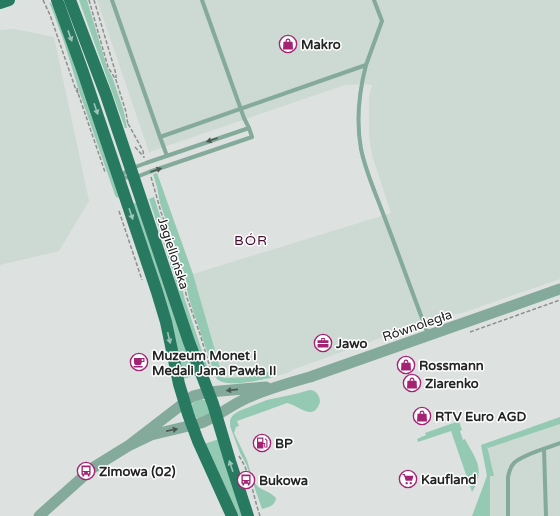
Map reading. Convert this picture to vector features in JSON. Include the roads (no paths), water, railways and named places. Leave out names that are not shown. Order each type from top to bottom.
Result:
[{"type":"main road","points":[[0,3],[9,0]]},
{"type":"main road","points":[[52,0],[74,46],[157,292],[166,322],[184,403],[192,425],[232,516]]},
{"type":"main road","name":"Jagiellońska","points":[[70,0],[106,95],[189,342],[217,415],[248,516]]},
{"type":"street","name":"Równoległa","points":[[128,446],[151,435],[208,420],[247,398],[429,336],[560,289]]},
{"type":"street","name":"Równoległa","points":[[128,446],[193,396],[209,392],[283,385]]},
{"type":"street","points":[[39,516],[94,467],[128,446]]},
{"type":"lane","points":[[112,0],[167,156]]},
{"type":"lane","points":[[119,177],[149,172],[252,137],[240,109],[202,0]]},
{"type":"lane","points":[[374,0],[382,21],[366,64],[361,84],[358,117],[361,149],[369,178],[429,336]]},
{"type":"lane","points":[[160,137],[366,64]]},
{"type":"lane","points":[[119,177],[132,174],[167,156],[249,128]]},
{"type":"lane","points":[[508,516],[508,477],[513,464],[521,458],[560,443]]},
{"type":"lane","points":[[544,449],[546,516]]},
{"type":"place","name":"Makro","points":[[288,44]]},
{"type":"place","name":"Jawo","points":[[323,343]]},
{"type":"place","name":"Muzeum Monet i Medali Jana Pawła II","points":[[139,362]]},
{"type":"place","name":"Rossmann","points":[[406,365]]},
{"type":"place","name":"Ziarenko","points":[[412,383]]},
{"type":"place","name":"RTV Euro AGD","points":[[422,416]]},
{"type":"place","name":"BP","points":[[262,443]]},
{"type":"place","name":"Zimowa (02)","points":[[86,471]]},
{"type":"place","name":"Kaufland","points":[[408,479]]},
{"type":"place","name":"Bukowa","points":[[246,480]]},
{"type":"district","name":"BÓR","points":[[251,240]]}]
